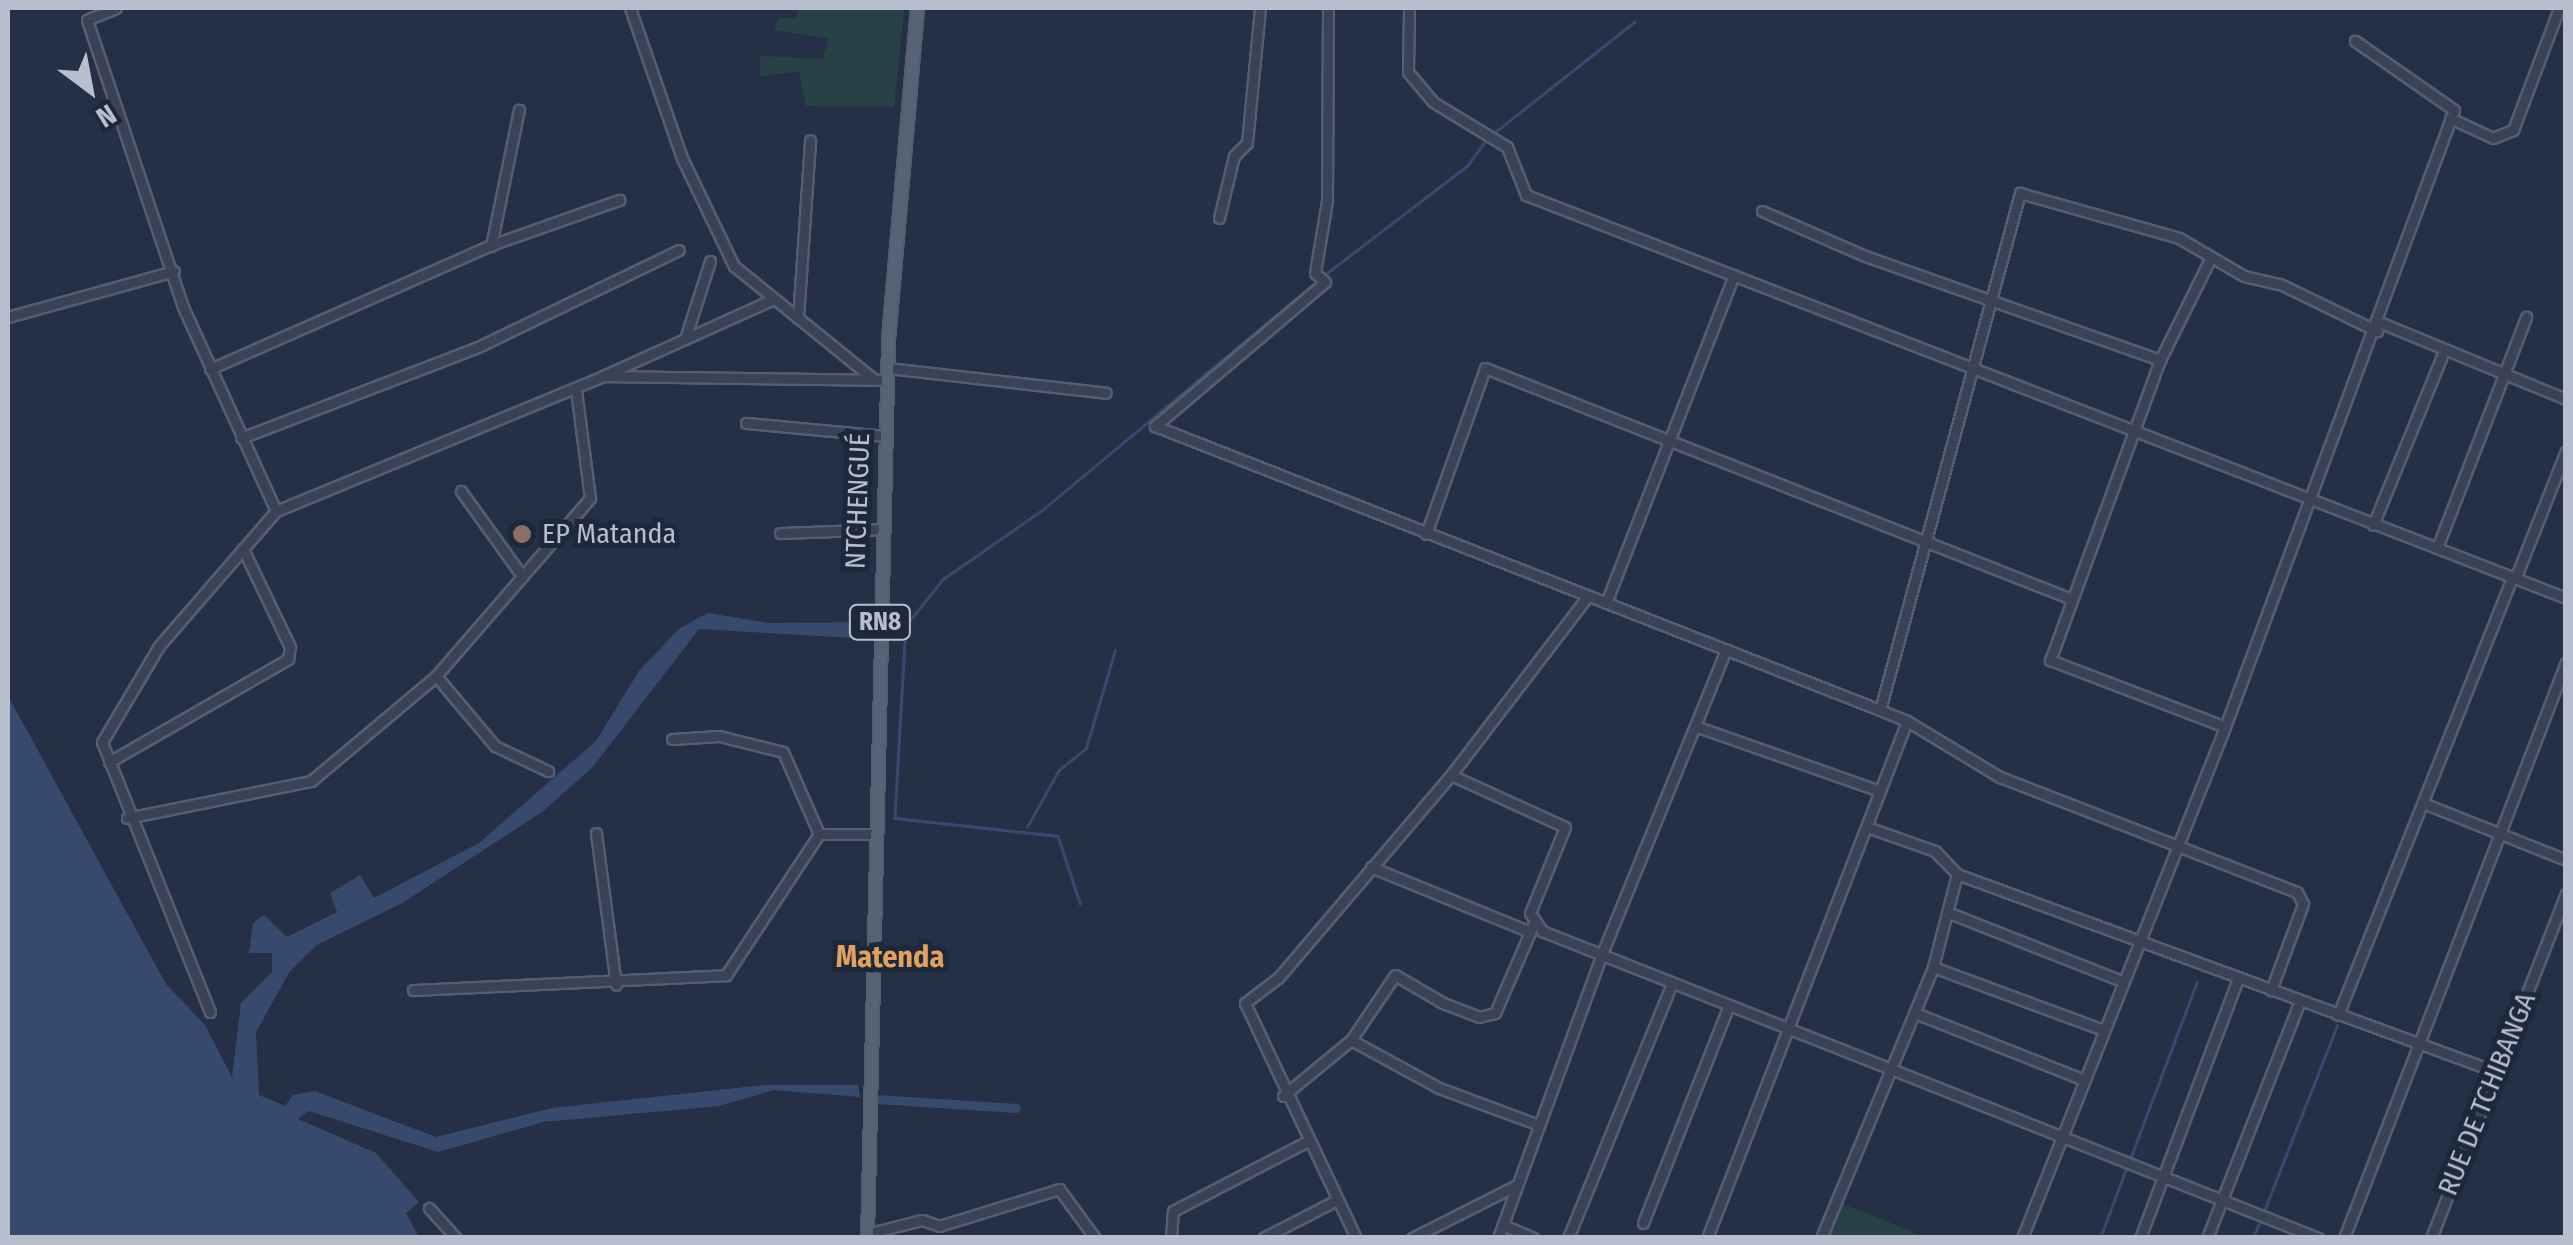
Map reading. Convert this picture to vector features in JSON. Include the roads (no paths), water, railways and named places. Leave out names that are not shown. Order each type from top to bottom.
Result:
[{"type":"main road","name":"NTCHENGUÉ","points":[[866,1236],[886,436],[884,376],[916,8]]},
{"type":"street","points":[[116,8],[86,20],[210,369],[276,511]]},
{"type":"street","points":[[630,8],[682,158],[734,266],[798,318],[884,376]]},
{"type":"street","points":[[1220,218],[1234,156],[1247,143],[1260,8]]},
{"type":"street","points":[[1328,8],[1327,202],[1320,278],[1155,426],[1880,710],[2000,777],[2301,898],[2271,990]]},
{"type":"street","points":[[1409,8],[1408,72],[1433,102],[1491,134],[1513,154],[1516,186],[1526,195],[2566,598]]},
{"type":"street","points":[[2450,118],[2493,138],[2513,130],[2559,8]]},
{"type":"street","points":[[2022,1238],[2225,727],[2378,327],[2454,110],[2355,41]]},
{"type":"street","points":[[491,246],[520,110]]},
{"type":"street","points":[[798,318],[810,140]]},
{"type":"street","points":[[1880,710],[1930,540],[2020,193],[2178,238],[2211,257],[2378,327],[2566,399]]},
{"type":"street","points":[[210,369],[491,246],[619,200]]},
{"type":"street","points":[[1762,211],[1992,301],[2160,360]]},
{"type":"street","points":[[241,438],[478,347],[679,250]]},
{"type":"street","points":[[2211,257],[2160,360],[2069,598],[2050,660],[2225,727]]},
{"type":"street","points":[[685,339],[710,261]]},
{"type":"street","points":[[8,316],[174,271]]},
{"type":"street","points":[[1606,603],[1734,275]]},
{"type":"street","points":[[210,1012],[127,818],[102,742],[159,646],[276,511],[576,390],[773,299]]},
{"type":"street","points":[[2437,548],[2526,317]]},
{"type":"street","points":[[2373,525],[2444,351]]},
{"type":"street","points":[[1426,534],[1485,368],[1930,540],[2069,598]]},
{"type":"street","points":[[603,376],[884,376],[1106,393]]},
{"type":"street","points":[[127,818],[311,781],[436,676],[590,498],[576,390]]},
{"type":"street","points":[[746,423],[886,436]]},
{"type":"street","points":[[2338,1015],[2428,805],[2566,451]]},
{"type":"street","points":[[461,491],[522,576]]},
{"type":"street","points":[[780,533],[882,529]]},
{"type":"street","points":[[108,762],[288,659],[290,647],[243,549]]},
{"type":"street","points":[[1356,1238],[1283,1096],[1245,1003],[1280,977],[1451,775],[1588,596]]},
{"type":"street","points":[[1498,1238],[1601,956],[1726,649]]},
{"type":"street","points":[[2344,1238],[2566,662]]},
{"type":"street","points":[[436,676],[494,746],[548,772]]},
{"type":"street","points":[[1707,1238],[1907,722]]},
{"type":"street","points":[[1694,726],[1880,791]]},
{"type":"street","points":[[672,739],[720,736],[782,752],[820,834]]},
{"type":"street","points":[[1283,1096],[1351,1040],[1395,975],[1452,1007],[1479,1017],[1495,1012],[1532,928],[1530,914],[1565,827],[1451,775]]},
{"type":"street","points":[[2428,805],[2566,860]]},
{"type":"street","points":[[1866,827],[1936,851],[1957,874],[2497,1072]]},
{"type":"street","points":[[596,832],[616,984]]},
{"type":"street","points":[[820,834],[874,834]]},
{"type":"street","points":[[413,990],[616,984],[735,971],[820,834]]},
{"type":"street","points":[[1372,868],[2318,1238]]},
{"type":"street","points":[[1821,1238],[1888,1068],[1934,967],[1952,914],[1957,874]]},
{"type":"street","name":"RUE DE TCHIBANGA","points":[[2431,1238],[2566,894]]},
{"type":"street","points":[[1952,914],[2122,981]]},
{"type":"street","points":[[1934,967],[2103,1030]]},
{"type":"street","points":[[2140,1238],[2238,978]]},
{"type":"street","points":[[1568,1238],[1672,983]]},
{"type":"street","points":[[2207,1238],[2300,1000]]},
{"type":"street","points":[[1643,1223],[1729,1005]]},
{"type":"street","points":[[1916,1012],[2082,1080]]},
{"type":"street","points":[[1351,1040],[1439,1088],[1539,1126]]},
{"type":"street","points":[[1171,1238],[1173,1211],[1308,1141]]},
{"type":"street","points":[[1412,1238],[1518,1185]]},
{"type":"street","points":[[866,1236],[922,1220],[940,1226],[1059,1190],[1096,1238]]},
{"type":"street","points":[[1263,1238],[1338,1200]]},
{"type":"street","points":[[429,1208],[456,1238]]},
{"type":"street","points":[[1503,1226],[1534,1238]]},
{"type":"water","points":[[708,613],[769,623],[873,622],[870,639],[699,629],[592,768],[542,812],[404,902],[317,945],[290,971],[256,1032],[259,1095],[285,1106],[293,1095],[315,1091],[436,1137],[552,1108],[764,1085],[858,1085],[860,1097],[774,1090],[719,1106],[543,1122],[438,1152],[309,1111],[298,1119],[376,1153],[419,1202],[406,1213],[419,1237],[8,1237],[8,696],[166,984],[205,1025],[232,1077],[241,1003],[272,972],[272,953],[249,953],[253,923],[264,915],[287,937],[337,912],[330,893],[360,875],[374,898],[479,843],[596,741],[639,671],[680,628]]},
{"type":"waterway","points":[[1494,133],[1634,22]]},
{"type":"waterway","points":[[1323,276],[1467,166],[1487,138]]},
{"type":"waterway","points":[[906,625],[943,579],[1041,511],[1317,281]]},
{"type":"waterway","points":[[889,627],[906,625],[895,818],[1058,836],[1080,903]]},
{"type":"waterway","points":[[1027,827],[1059,770],[1086,748],[1115,650]]},
{"type":"waterway","points":[[2130,1159],[2197,982]]},
{"type":"waterway","points":[[2264,1211],[2337,1026]]},
{"type":"waterway","points":[[876,1099],[1016,1108]]},
{"type":"waterway","points":[[2100,1238],[2127,1166]]},
{"type":"waterway","points":[[2253,1238],[2261,1218]]},
{"type":"place","name":"EP Matanda","points":[[522,534]]},
{"type":"district","name":"Matenda","points":[[890,957]]}]
